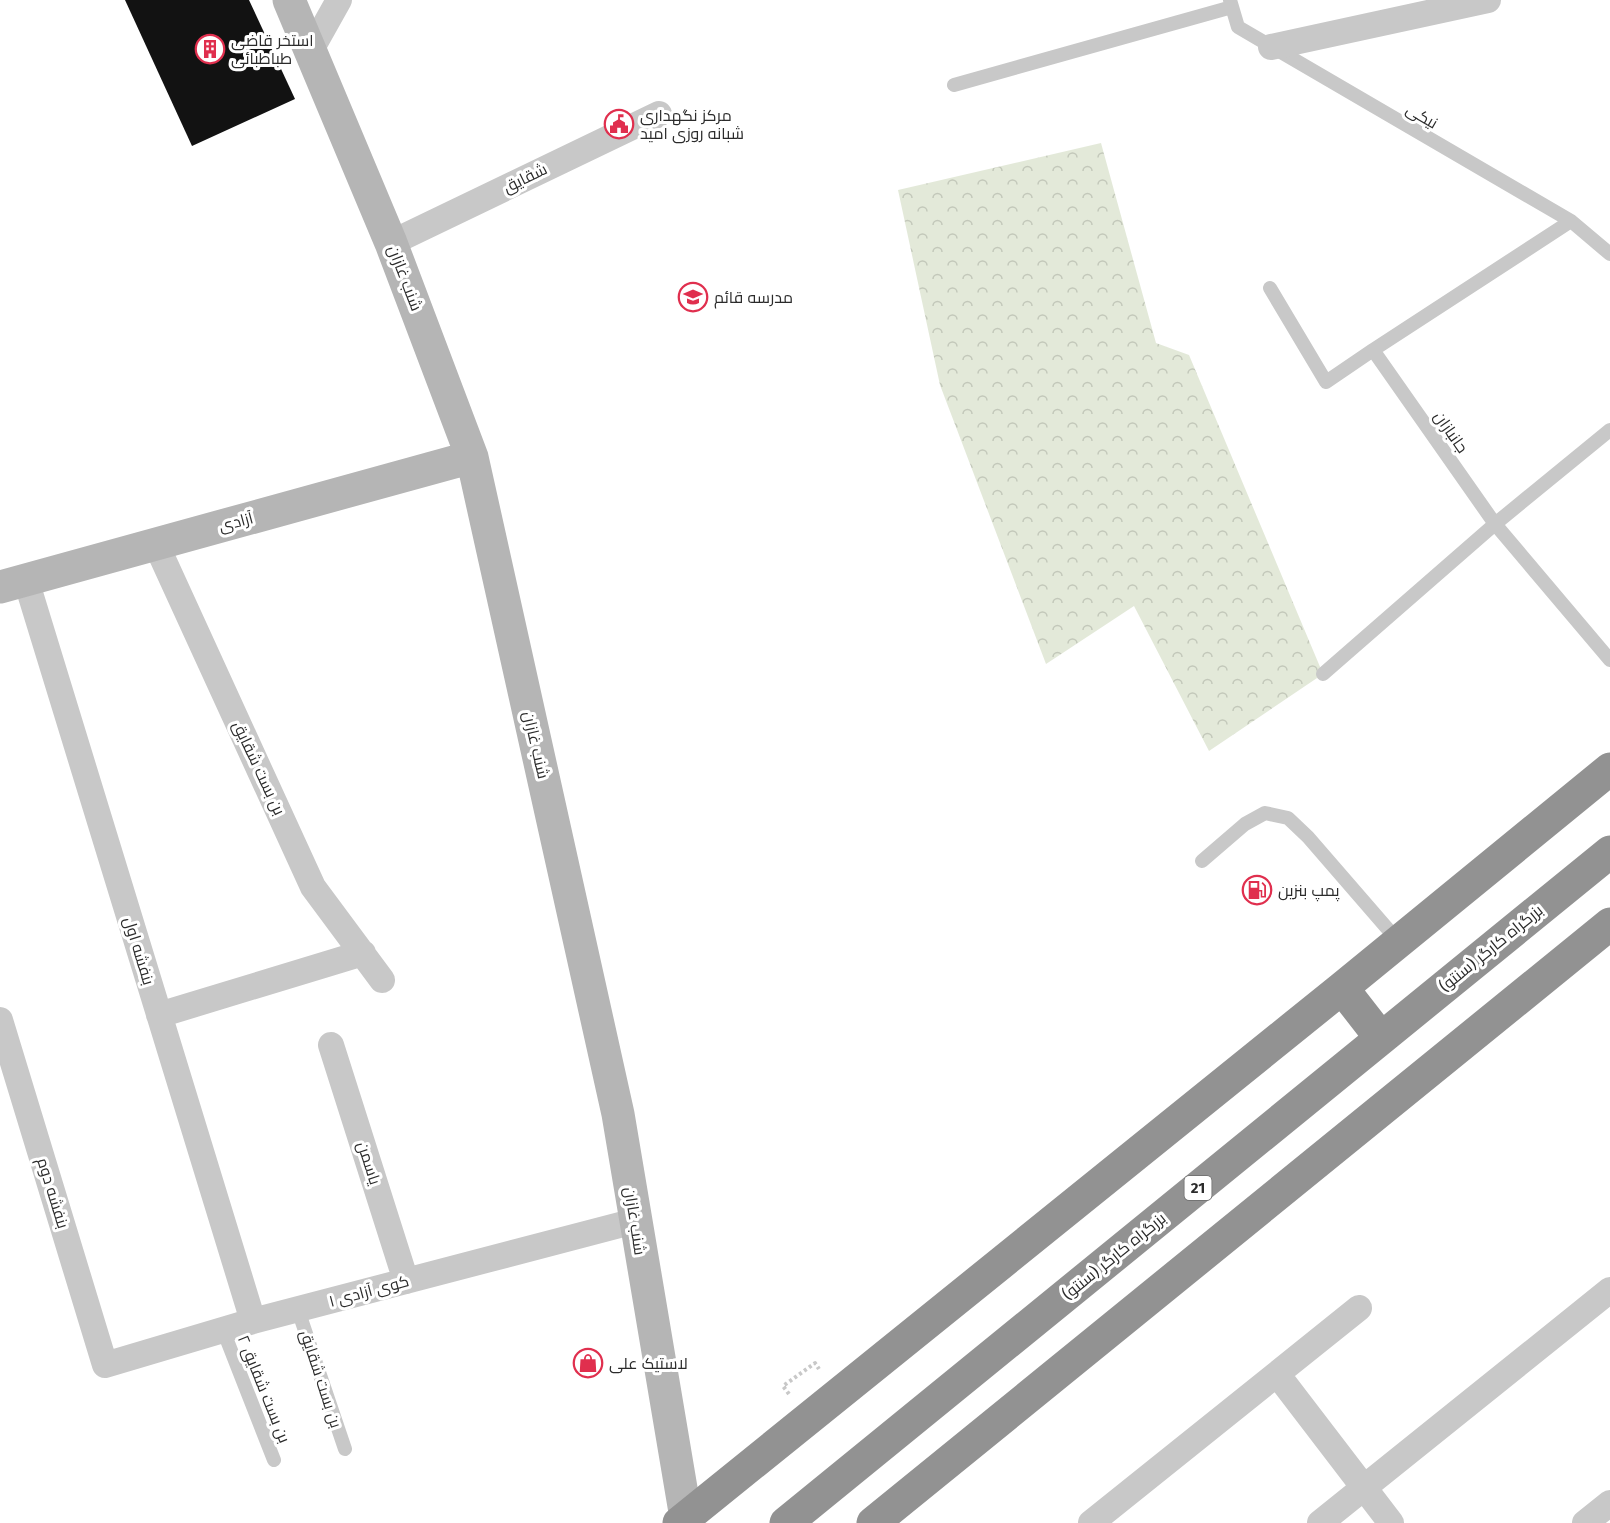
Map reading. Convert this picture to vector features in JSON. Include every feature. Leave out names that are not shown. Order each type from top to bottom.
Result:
[{"type":"highway","points":[[682,1520],[1399,942],[1610,768]]},
{"type":"highway","name":"بزرگراه کارگر (سنتو)","points":[[786,1523],[1610,852]]},
{"type":"highway","points":[[873,1523],[1610,924]]},
{"type":"highway","points":[[1342,988],[1381,1038]]},
{"type":"main road","name":"شنب غازان","points":[[289,0],[392,243],[472,457],[618,1114],[682,1520]]},
{"type":"main road","name":"آزادی","points":[[13,584],[472,457]]},
{"type":"street","points":[[311,50],[339,0]]},
{"type":"street","points":[[1271,47],[1488,0]]},
{"type":"street","name":"شقایق","points":[[392,243],[658,114]]},
{"type":"street","name":"بن بست شقایق","points":[[156,544],[313,886],[382,980]]},
{"type":"street","name":"بنفشه اول","points":[[13,584],[159,1016],[253,1322]]},
{"type":"street","points":[[159,1016],[363,953]]},
{"type":"street","name":"بنفشه دوم","points":[[0,1020],[105,1365]]},
{"type":"street","name":"یاسمن","points":[[331,1045],[406,1281]]},
{"type":"street","name":"کوی آزادی ۱","points":[[105,1365],[223,1330],[635,1221]]},
{"type":"street","points":[[1320,1523],[1610,1290]]},
{"type":"street","points":[[1091,1523],[1359,1308]]},
{"type":"street","points":[[1277,1374],[1391,1523]]},
{"type":"street","points":[[1585,1523],[1610,1503]]},
{"type":"lane","name":"نیکی","points":[[1231,4],[1238,27],[1571,221],[1610,254]]},
{"type":"lane","points":[[954,85],[1231,4]]},
{"type":"lane","points":[[1270,288],[1326,382],[1571,221]]},
{"type":"lane","name":"جانبازان","points":[[1373,350],[1495,524],[1610,660]]},
{"type":"lane","points":[[1323,674],[1495,524],[1610,430]]},
{"type":"lane","points":[[1202,861],[1245,824],[1265,813],[1288,818],[1308,837],[1399,942]]},
{"type":"lane","name":"بن بست شقایق","points":[[298,1310],[345,1449]]},
{"type":"lane","name":"بن بست شقایق ۲","points":[[223,1330],[274,1460]]},
{"type":"path","points":[[783,1386],[815,1364]]},
{"type":"green space","points":[[1101,143],[1156,343],[1189,355],[1323,674],[1209,751],[1134,606],[1046,664],[940,385],[898,190]]},
{"type":"building","name":"استخر قاضی طباطبائی","points":[[125,0],[249,0],[295,99],[192,146]]},
{"type":"place","name":"استخر قاضی طباطبائی","points":[[210,49]]},
{"type":"place","name":"مرکز نگهداری شبانه روزی امید","points":[[619,124]]},
{"type":"place","name":"مدرسه قائم","points":[[693,297]]},
{"type":"place","name":"پمپ بنزین","points":[[1257,890]]},
{"type":"place","name":"لاستیک علی","points":[[588,1363]]}]
